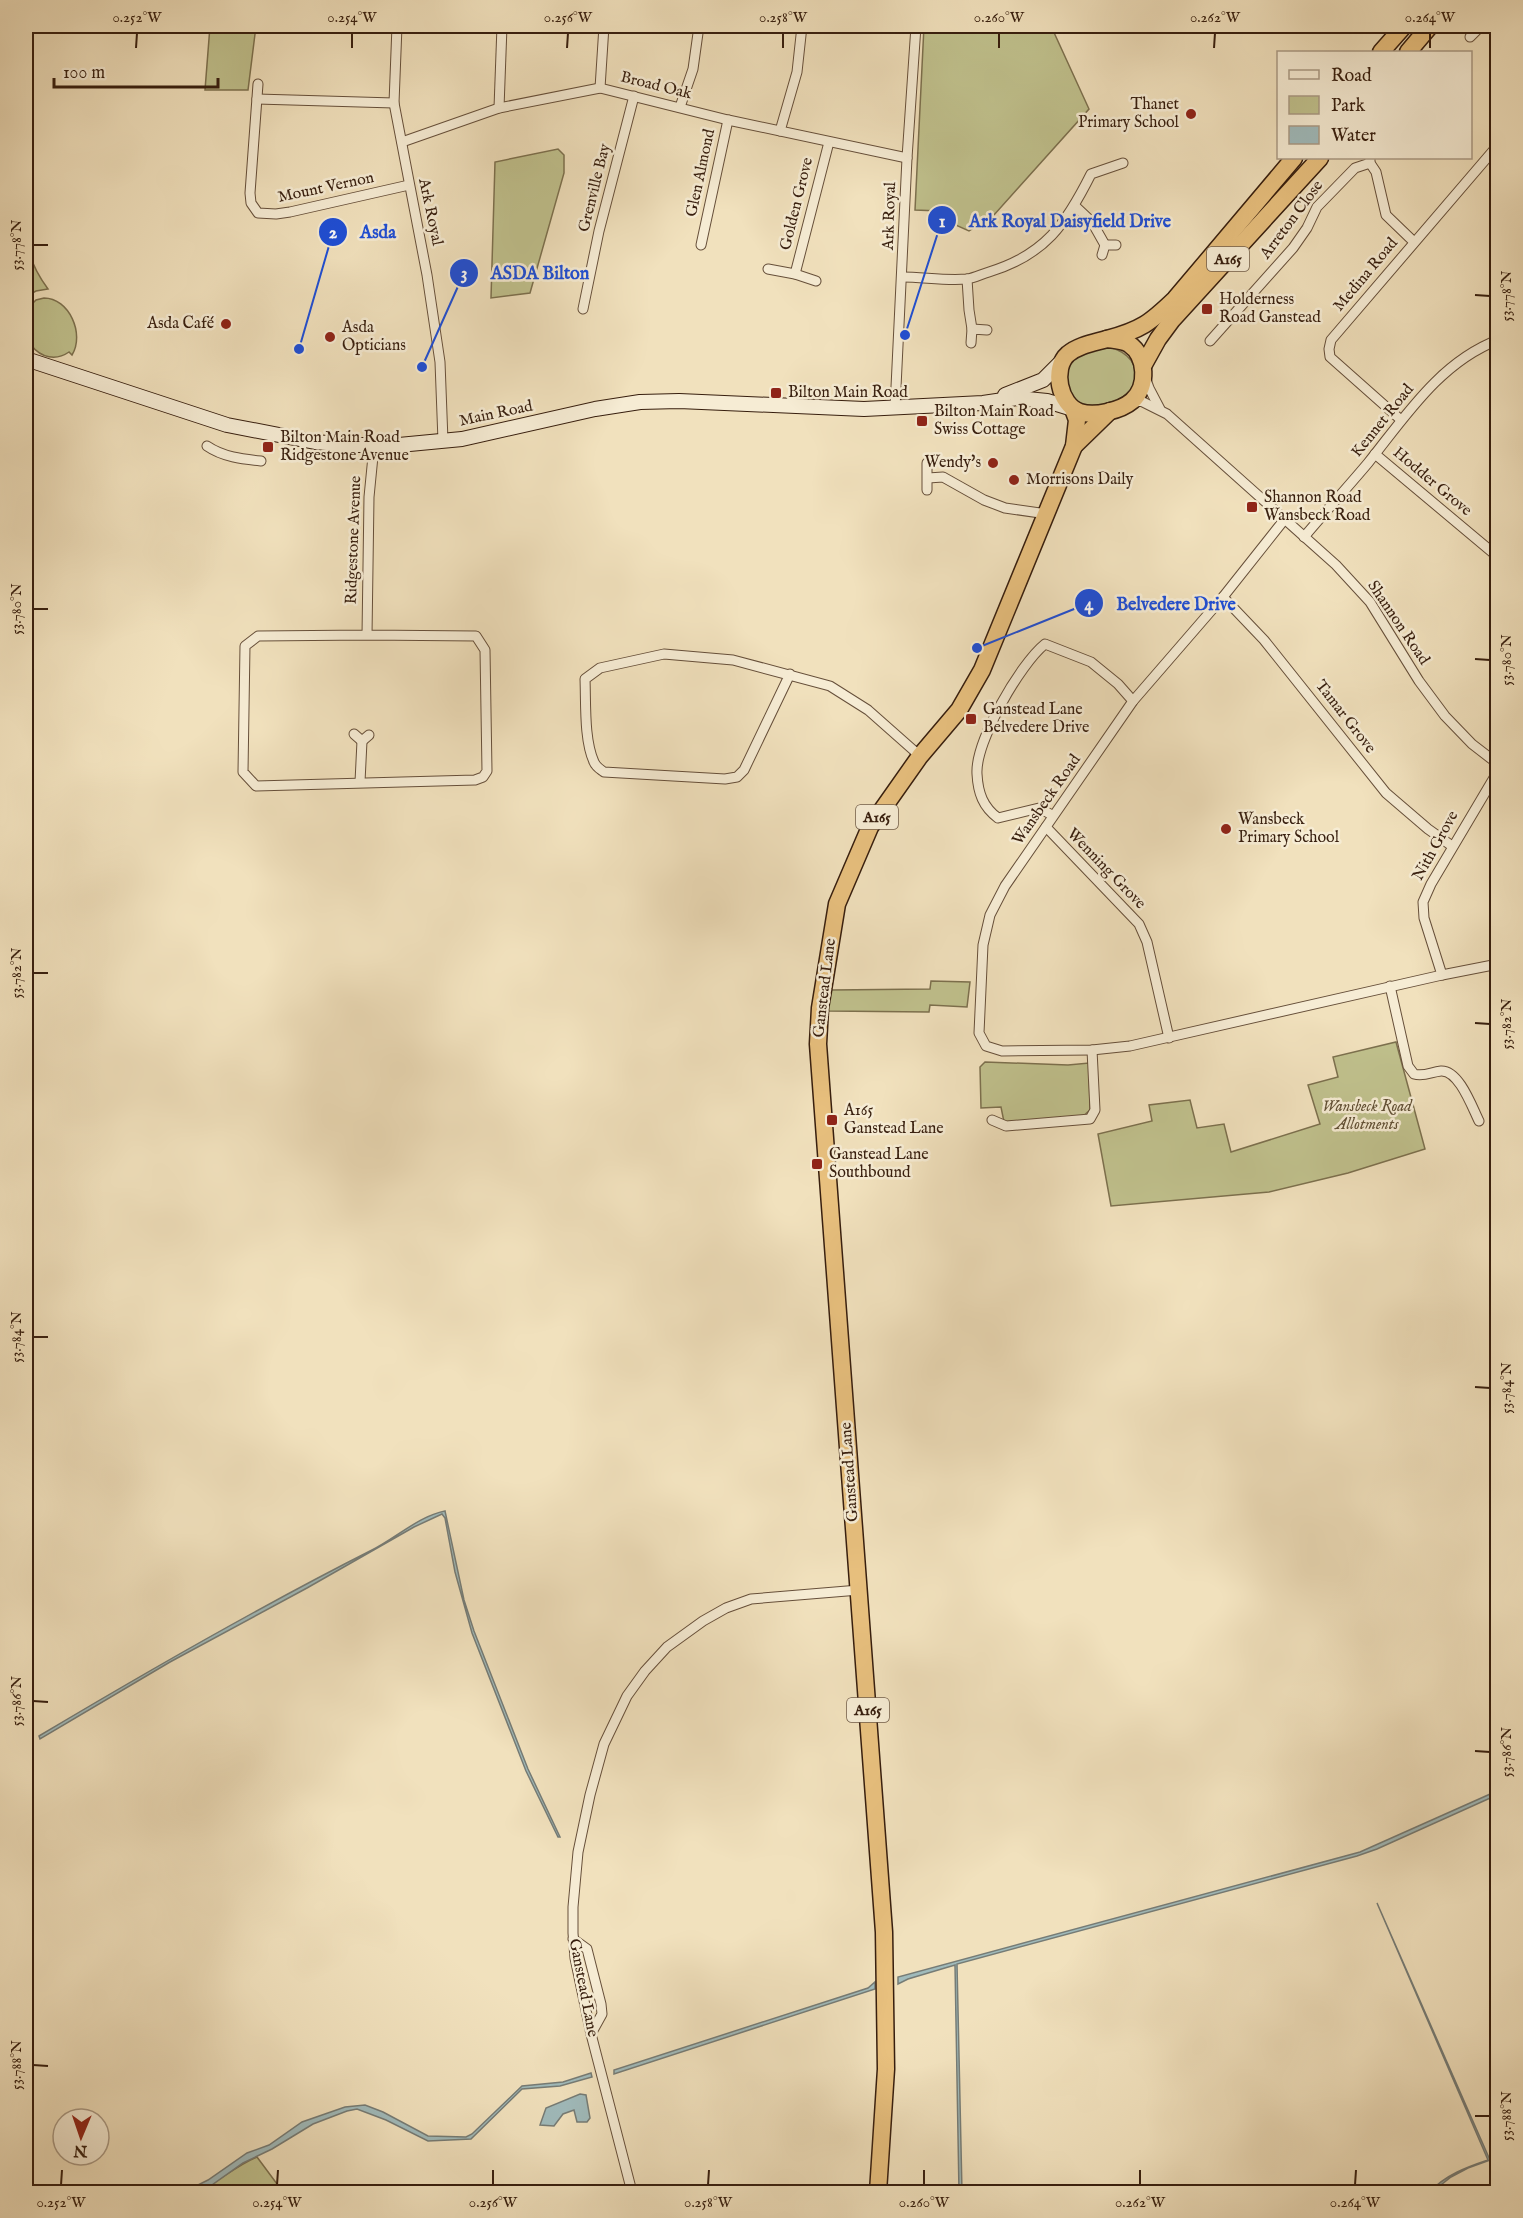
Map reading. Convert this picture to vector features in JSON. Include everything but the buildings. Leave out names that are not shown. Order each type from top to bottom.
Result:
[{"type":"highway","points":[[1382,51],[1404,26]]},
{"type":"highway","points":[[1409,51],[1430,26]]},
{"type":"highway","name":"A165","points":[[1293,159],[1175,299],[1154,320],[1131,333],[1083,345],[1061,362],[1059,375],[1062,390],[1073,409],[1091,414],[1110,411],[1126,405],[1135,398],[1140,389],[1143,368],[1158,339],[1172,320],[1319,159]]},
{"type":"highway","points":[[1107,339],[1120,340],[1130,345],[1138,354],[1143,368]]},
{"type":"highway","name":"Ganstead Lane","points":[[878,2193],[885,2108],[886,1979],[818,1044],[820,1008],[837,903],[870,827],[920,756],[959,710],[982,670],[1074,446],[1077,420],[1073,409]]},
{"type":"highway","name":"Ganstead Lane","points":[[1074,446],[1110,411]]},
{"type":"main road","name":"Main Road","points":[[26,359],[38,365],[249,431],[315,442],[374,446],[443,441],[483,435],[596,409],[639,402],[679,401],[815,408],[895,408],[983,403],[1017,398],[1053,402],[1073,409]]},
{"type":"main road","name":"Main Road","points":[[983,403],[1037,383],[1052,373],[1061,362]]},
{"type":"street","name":"Ark Royal","points":[[397,26],[394,103],[421,236],[440,362],[443,441]]},
{"type":"street","points":[[499,108],[502,26]]},
{"type":"street","points":[[600,88],[604,26]]},
{"type":"street","points":[[680,107],[693,69],[699,26]]},
{"type":"street","points":[[780,131],[797,72],[802,26]]},
{"type":"street","name":"Ark Royal","points":[[895,408],[916,26]]},
{"type":"street","name":"Mount Vernon","points":[[258,84],[250,193],[251,203],[258,213],[290,212],[409,185]]},
{"type":"street","name":"Broad Oak","points":[[402,142],[499,108],[600,88],[728,120],[907,158]]},
{"type":"street","name":"Grenville Bay","points":[[583,309],[600,225],[634,96]]},
{"type":"street","points":[[257,99],[394,103]]},
{"type":"street","name":"Glen Almond","points":[[701,245],[728,120]]},
{"type":"street","name":"Golden Grove","points":[[795,274],[829,142]]},
{"type":"street","name":"Medina Road","points":[[1401,420],[1330,357],[1331,340],[1497,145]]},
{"type":"street","name":"Arreton Close","points":[[1210,341],[1218,327],[1293,248],[1307,228],[1317,207],[1355,168],[1370,160],[1376,172],[1386,215],[1413,242]]},
{"type":"street","points":[[902,277],[967,279],[999,269],[1028,256],[1055,233],[1075,206],[1091,174],[1123,163]]},
{"type":"street","points":[[1075,206],[1092,222],[1103,250],[1116,245]]},
{"type":"street","name":"Glen Almond","points":[[704,232],[716,235]]},
{"type":"street","name":"Golden Grove","points":[[768,269],[816,281]]},
{"type":"street","points":[[967,279],[972,329],[970,343]]},
{"type":"street","points":[[587,288],[599,291]]},
{"type":"street","points":[[972,329],[987,330]]},
{"type":"street","name":"Kennet Road","points":[[1304,537],[1426,392],[1463,357],[1497,340]]},
{"type":"street","name":"Shannon Road","points":[[1143,368],[1149,388],[1160,409]]},
{"type":"street","name":"Shannon Road","points":[[1126,405],[1136,400],[1160,409],[1336,565],[1370,602],[1419,681],[1445,716],[1472,744],[1497,764]]},
{"type":"street","points":[[207,446],[217,452],[261,461]]},
{"type":"street","name":"Ridgestone Avenue","points":[[367,635],[369,497],[374,446]]},
{"type":"street","name":"Hodder Grove","points":[[1375,454],[1497,557]]},
{"type":"street","points":[[927,463],[927,490]]},
{"type":"street","points":[[928,478],[943,477],[984,500],[1005,508],[1047,514]]},
{"type":"street","name":"Wansbeck Road","points":[[1284,520],[1223,597],[1133,701],[1005,886],[990,915],[984,945],[979,1033],[986,1046],[1002,1051],[1092,1050],[1130,1047],[1390,986],[1497,964]]},
{"type":"street","name":"Tamar Grove","points":[[1223,597],[1264,640],[1386,792],[1428,830],[1452,846]]},
{"type":"street","points":[[367,635],[476,636],[485,650],[487,771],[483,777],[475,780],[256,786],[243,772],[245,646],[258,636],[367,635]]},
{"type":"street","points":[[1053,815],[1039,808],[998,818],[987,810],[981,797],[977,773],[996,713],[1034,653],[1045,644],[1091,662],[1118,684],[1133,701]]},
{"type":"street","points":[[790,674],[744,770],[737,777],[724,779],[604,772],[594,765],[586,712],[585,679],[600,668],[664,654],[733,660],[790,674],[830,686],[868,710],[920,756]]},
{"type":"street","points":[[354,734],[365,738],[360,782]]},
{"type":"street","name":"Nith Grove","points":[[1442,975],[1424,918],[1423,902],[1452,846],[1497,771]]},
{"type":"street","name":"Wenning Grove","points":[[1046,827],[1139,924],[1147,942],[1169,1038]]},
{"type":"street","points":[[1390,986],[1408,1066],[1414,1074],[1421,1076],[1442,1071],[1450,1072],[1458,1080],[1479,1121]]},
{"type":"street","points":[[992,1120],[1006,1126],[1090,1119],[1095,1110],[1092,1050]]},
{"type":"street","name":"Ganstead Lane","points":[[632,2193],[591,2034],[573,1939],[573,1907],[578,1852],[604,1744],[627,1696],[645,1671],[667,1647],[704,1621],[738,1602],[752,1599],[859,1590]]},
{"type":"street","points":[[573,1939],[587,1949],[602,2004],[600,2022],[591,2034]]},
{"type":"green space","points":[[210,26],[256,26],[248,90],[205,90]]},
{"type":"green space","points":[[924,26],[1051,26],[1089,109],[994,215],[969,231],[951,223],[940,211],[915,210]]},
{"type":"green space","points":[[558,149],[564,155],[564,173],[530,293],[491,298],[495,162]]},
{"type":"green space","points":[[26,202],[29,251],[48,289],[36,291],[27,296]]},
{"type":"green space","points":[[44,298],[61,304],[72,319],[77,337],[72,355],[69,352],[59,357],[49,357],[39,353],[31,345],[31,305],[36,300]]},
{"type":"green space","points":[[1102,346],[1117,350],[1127,356],[1133,365],[1135,374],[1133,384],[1127,393],[1117,400],[1089,407],[1077,402],[1067,391],[1068,371],[1070,364],[1077,356]]},
{"type":"green space","points":[[931,981],[970,982],[967,1007],[930,1005],[929,1012],[828,1011],[831,990],[930,989]]},
{"type":"green space","name":"Wansbeck Road Allotments","points":[[1396,1042],[1425,1149],[1348,1173],[1269,1192],[1111,1206],[1098,1134],[1152,1121],[1149,1105],[1190,1100],[1197,1128],[1224,1124],[1231,1152],[1320,1124],[1308,1085],[1338,1077],[1333,1057]]},
{"type":"green space","points":[[985,1062],[1068,1065],[1089,1063],[1090,1110],[1082,1117],[1004,1122],[1001,1107],[981,1108],[980,1067]]},
{"type":"green space","points":[[257,2157],[283,2192],[196,2192],[241,2165]]},
{"type":"water","points":[[445,1511],[464,1600],[474,1631],[528,1769],[560,1837],[526,1771],[472,1633],[455,1572],[445,1518],[442,1514],[414,1527],[170,1662],[40,1739],[39,1736],[204,1640],[381,1545],[417,1522]]},
{"type":"water","points":[[1497,1791],[1497,1795],[1357,1856],[957,1964],[962,2192],[959,2192],[955,1965],[898,1984],[898,1977],[1360,1852]]},
{"type":"water","points":[[1377,1903],[1490,2160],[1451,2177],[1432,2192],[1430,2192],[1449,2176],[1464,2169],[1488,2160]]},
{"type":"water","points":[[875,1982],[875,1989],[614,2074],[614,2070],[868,1988]]},
{"type":"water","points":[[591,2073],[592,2077],[560,2086],[522,2089],[471,2139],[428,2141],[386,2120],[357,2109],[347,2111],[313,2124],[272,2149],[243,2163],[209,2187],[196,2192],[184,2192],[208,2180],[247,2153],[269,2145],[302,2122],[345,2107],[365,2105],[428,2136],[466,2137],[472,2134],[522,2086],[563,2082]]},
{"type":"water","points":[[580,2094],[586,2095],[590,2118],[587,2122],[577,2122],[574,2110],[563,2114],[554,2126],[540,2125],[546,2108]]},
{"type":"place","name":"Thanet Primary School","points":[[1191,114]]},
{"type":"place","name":"Holderness Road Ganstead","points":[[1207,309]]},
{"type":"place","name":"Asda Café","points":[[226,324]]},
{"type":"place","name":"Ark Royal Daisyfield Drive","points":[[905,335]]},
{"type":"place","name":"Asda Opticians","points":[[330,337]]},
{"type":"place","name":"Asda","points":[[299,349]]},
{"type":"place","name":"ASDA Bilton","points":[[422,367]]},
{"type":"place","name":"Bilton Main Road","points":[[776,393]]},
{"type":"place","name":"Bilton Main Road Swiss Cottage","points":[[922,421]]},
{"type":"place","name":"Bilton Main Road Ridgestone Avenue","points":[[268,447]]},
{"type":"place","name":"Wendy's","points":[[993,463]]},
{"type":"place","name":"Morrisons Daily","points":[[1014,480]]},
{"type":"place","name":"Shannon Road Wansbeck Road","points":[[1252,507]]},
{"type":"place","name":"Belvedere Drive","points":[[977,648]]},
{"type":"place","name":"Ganstead Lane Belvedere Drive","points":[[971,719]]},
{"type":"place","name":"Wansbeck Primary School","points":[[1226,829]]},
{"type":"place","name":"A165 Ganstead Lane","points":[[832,1120]]},
{"type":"place","name":"Ganstead Lane Southbound","points":[[817,1164]]}]
